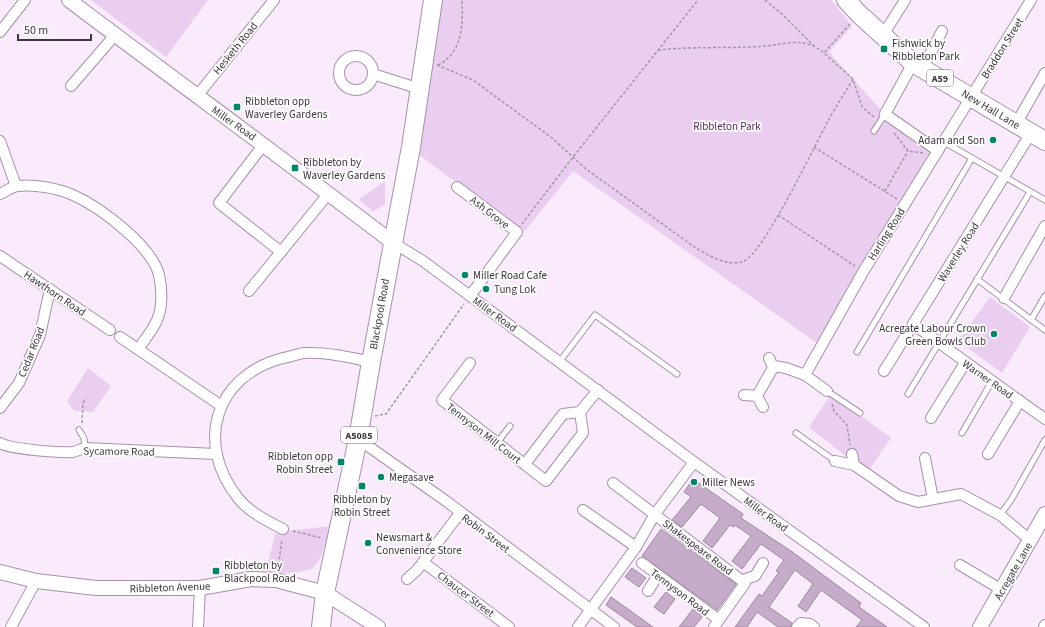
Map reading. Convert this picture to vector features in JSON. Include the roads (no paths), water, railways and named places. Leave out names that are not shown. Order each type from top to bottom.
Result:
[{"type":"highway","name":"Blackpool Road","points":[[321,627],[325,593],[358,439],[360,418],[411,147],[433,0]]},
{"type":"highway","name":"New Hall Lane","points":[[846,0],[859,14],[918,66],[1038,137]]},
{"type":"street","points":[[0,32],[25,0]]},
{"type":"street","name":"Miller Road","points":[[69,0],[264,144],[392,242],[470,296],[694,462],[924,627]]},
{"type":"street","name":"Hesketh Road","points":[[197,96],[274,0]]},
{"type":"street","points":[[882,35],[905,0]]},
{"type":"street","name":"Braddon Street","points":[[972,97],[1031,0]]},
{"type":"street","points":[[938,151],[885,114],[942,31]]},
{"type":"street","points":[[71,86],[115,34]]},
{"type":"street","points":[[1016,124],[1044,73]]},
{"type":"street","points":[[373,74],[420,89]]},
{"type":"street","name":"Harling Road","points":[[805,375],[863,272],[972,97]]},
{"type":"street","name":"Waverley Road","points":[[884,371],[1004,177],[1038,137]]},
{"type":"street","points":[[0,141],[16,186]]},
{"type":"street","points":[[264,144],[219,203],[281,252]]},
{"type":"street","points":[[0,194],[16,186],[37,186],[60,190],[75,196],[108,217],[134,237],[148,253],[158,274],[161,298],[157,320],[139,348]]},
{"type":"street","name":"Ash Grove","points":[[457,187],[516,232],[470,296]]},
{"type":"street","points":[[249,291],[329,193]]},
{"type":"street","points":[[1004,298],[1045,226]]},
{"type":"street","name":"Hawthorn Road","points":[[0,256],[110,330]]},
{"type":"street","name":"Cedar Road","points":[[0,408],[19,383],[40,335],[50,290]]},
{"type":"street","name":"Warner Road","points":[[913,324],[965,363],[1045,419]]},
{"type":"street","points":[[120,337],[139,348],[220,405]]},
{"type":"street","points":[[283,529],[251,510],[239,500],[222,472],[216,454],[216,428],[220,405],[240,380],[256,368],[275,360],[303,353],[343,356],[371,362]]},
{"type":"street","name":"Tennyson Mill Court","points":[[470,363],[442,400],[546,481],[583,433],[580,412],[564,414],[525,464]]},
{"type":"street","points":[[757,396],[768,381],[771,363],[805,375],[827,391]]},
{"type":"street","points":[[932,418],[965,363]]},
{"type":"street","points":[[580,412],[598,390]]},
{"type":"street","points":[[744,395],[757,396]]},
{"type":"street","points":[[757,396],[763,407]]},
{"type":"street","points":[[988,454],[1020,401]]},
{"type":"street","name":"Robin Street","points":[[358,439],[446,501],[590,611],[614,627]]},
{"type":"street","name":"Sycamore Road","points":[[0,443],[11,447],[72,452],[85,448],[216,454]]},
{"type":"street","points":[[852,454],[854,465]]},
{"type":"street","points":[[925,458],[933,499]]},
{"type":"street","points":[[835,461],[854,465],[899,496],[918,502],[962,494],[1000,515],[1030,540]]},
{"type":"street","points":[[578,627],[636,547],[654,514],[694,462]]},
{"type":"street","name":"Shakespeare Road","points":[[613,483],[746,583],[717,624]]},
{"type":"street","points":[[582,510],[636,547]]},
{"type":"street","points":[[407,579],[460,513]]},
{"type":"street","name":"Acregate Lane","points":[[980,627],[1045,514]]},
{"type":"street","name":"Chaucer Street","points":[[422,562],[509,627]]},
{"type":"street","name":"Tennyson Road","points":[[642,563],[717,624]]},
{"type":"street","points":[[742,580],[755,576],[763,563]]},
{"type":"street","points":[[960,565],[1002,590]]},
{"type":"street","name":"Ribbleton Avenue","points":[[0,572],[36,581],[96,588],[200,588],[251,579],[276,580],[325,593],[378,627]]},
{"type":"street","points":[[648,591],[658,575]]},
{"type":"street","points":[[11,627],[36,581]]},
{"type":"street","points":[[198,627],[200,588]]},
{"type":"street","points":[[799,625],[810,624],[814,627]]},
{"type":"lane","points":[[874,131],[885,114]]},
{"type":"lane","points":[[944,142],[1045,200]]},
{"type":"lane","points":[[857,352],[972,158]]},
{"type":"lane","points":[[908,394],[1030,192]]},
{"type":"lane","points":[[977,279],[1045,330]]},
{"type":"lane","points":[[1031,320],[1045,296]]},
{"type":"lane","points":[[560,362],[595,315],[678,374]]},
{"type":"lane","points":[[962,433],[992,381]]},
{"type":"lane","points":[[827,391],[860,413]]},
{"type":"lane","points":[[497,443],[510,426]]},
{"type":"lane","points":[[79,430],[84,438],[85,448]]},
{"type":"lane","points":[[796,433],[835,461]]},
{"type":"lane","points":[[1000,515],[1011,500],[1045,440]]},
{"type":"place","name":"Fishwick by Ribbleton Park","points":[[884,49]]},
{"type":"place","name":"Ribbleton opp Waverley Gardens","points":[[237,107]]},
{"type":"place","name":"Adam and Son","points":[[993,140]]},
{"type":"place","name":"Ribbleton by Waverley Gardens","points":[[295,168]]},
{"type":"place","name":"Miller Road Cafe","points":[[465,275]]},
{"type":"place","name":"Tung Lok","points":[[486,289]]},
{"type":"place","name":"Acregate Labour Crown Green Bowls Club","points":[[994,334]]},
{"type":"place","name":"Ribbleton opp Robin Street","points":[[341,462]]},
{"type":"place","name":"Megasave","points":[[381,477]]},
{"type":"place","name":"Miller News","points":[[694,482]]},
{"type":"place","name":"Ribbleton by Robin Street","points":[[362,486]]},
{"type":"place","name":"Newsmart & Convenience Store","points":[[368,543]]},
{"type":"place","name":"Ribbleton by Blackpool Road","points":[[216,571]]},
{"type":"park label","name":"Ribbleton Park","points":[[727,126]]}]
